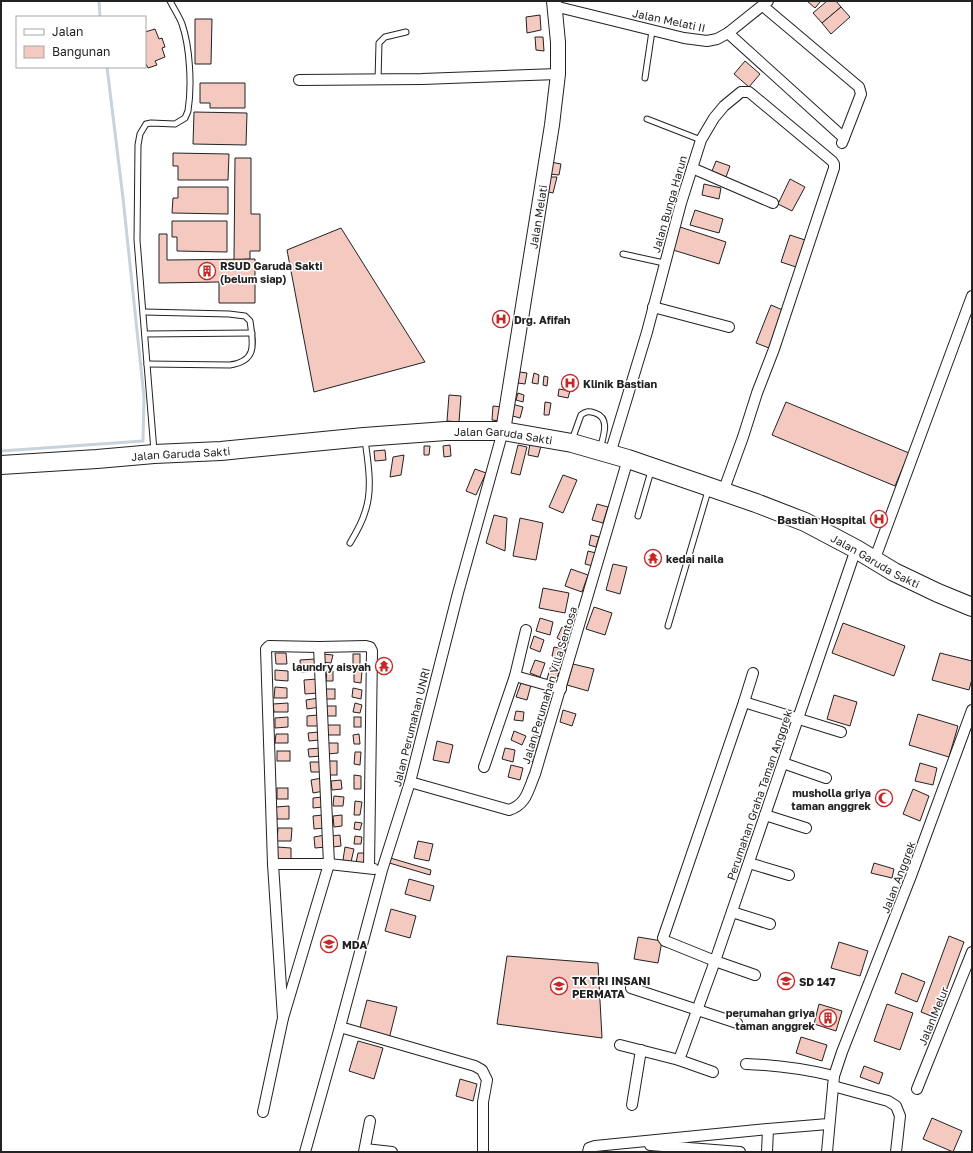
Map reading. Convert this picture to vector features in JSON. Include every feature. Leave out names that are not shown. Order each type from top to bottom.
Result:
[{"type":"highway","name":"Jalan Garuda Sakti","points":[[1,465],[154,454],[221,451],[364,437],[446,431],[503,431],[572,443],[628,459],[805,522],[917,584],[972,607]]},
{"type":"main road","name":"Jalan Melati","points":[[503,431],[552,125],[558,74],[558,42],[554,4]]},
{"type":"street","name":"Jalan Melati II","points":[[554,4],[652,31],[707,41],[717,39],[728,34],[765,3]]},
{"type":"street","points":[[728,34],[843,140],[860,94],[859,87],[765,3]]},
{"type":"street","points":[[299,80],[422,79],[558,74]]},
{"type":"street","name":"Jalan Bunga Harun","points":[[604,453],[653,307],[664,263],[701,140],[714,118],[724,106],[741,92],[747,91],[832,161],[834,168],[743,437],[716,490]]},
{"type":"street","points":[[692,168],[773,203]]},
{"type":"street","points":[[874,561],[972,296]]},
{"type":"street","points":[[653,307],[729,327]]},
{"type":"street","name":"Jalan Perumahan UNRI","points":[[305,1152],[382,870],[410,782],[454,608],[503,431]]},
{"type":"street","name":"Jalan Perumahan Villa Sentosa","points":[[410,782],[509,810],[518,807],[523,803],[535,774],[561,689],[628,459]]},
{"type":"street","name":"Perumahan Graha Taman Anggrek","points":[[679,1060],[716,961],[856,549]]},
{"type":"street","points":[[484,767],[515,676],[526,630]]},
{"type":"street","points":[[283,1018],[273,864],[266,649],[269,646],[366,646],[370,647],[372,651],[369,868]]},
{"type":"street","points":[[264,1112],[283,1018],[329,864],[320,647]]},
{"type":"street","points":[[753,673],[663,938],[665,941],[756,975]]},
{"type":"street","points":[[515,676],[561,689]]},
{"type":"street","points":[[744,702],[841,732]]},
{"type":"street","name":"Jalan Anggrek","points":[[827,1152],[828,1124],[834,1076],[911,876],[972,710]]},
{"type":"street","points":[[783,763],[826,778]]},
{"type":"street","points":[[765,815],[806,828]]},
{"type":"street","points":[[749,863],[789,875]]},
{"type":"street","points":[[273,864],[329,864],[382,870]]},
{"type":"street","points":[[732,912],[770,924]]},
{"type":"street","name":"Jalan Melur","points":[[916,1089],[972,952]]},
{"type":"street","points":[[631,988],[737,1023]]},
{"type":"street","points":[[340,1027],[476,1066],[482,1070],[487,1080],[483,1102],[483,1152]]},
{"type":"street","points":[[620,1045],[679,1060],[714,1072]]},
{"type":"street","points":[[632,1105],[641,1050]]},
{"type":"street","points":[[746,1064],[771,1065],[834,1076]]},
{"type":"street","points":[[833,1086],[888,1101],[896,1106],[900,1116],[896,1152]]},
{"type":"street","points":[[370,1120],[364,1150],[392,1152]]},
{"type":"street","points":[[588,1152],[589,1148],[595,1146],[828,1124]]},
{"type":"street","points":[[766,1152],[768,1129]]},
{"type":"street","points":[[630,1143],[740,1152]]},
{"type":"lane","points":[[154,454],[138,240],[139,206],[137,163],[139,139],[142,129],[148,123],[170,124],[183,120],[187,115],[189,106],[189,53],[181,22],[170,1]]},
{"type":"lane","points":[[645,78],[652,31]]},
{"type":"lane","points":[[378,80],[379,43],[385,37],[406,32]]},
{"type":"lane","points":[[647,119],[701,140]]},
{"type":"lane","points":[[623,254],[664,263]]},
{"type":"lane","points":[[144,312],[229,314],[245,316],[250,321],[252,332],[250,355],[248,359],[241,363],[230,365],[147,364]]},
{"type":"lane","points":[[145,334],[252,332]]},
{"type":"lane","points":[[572,443],[580,415],[588,411],[600,415],[604,421],[604,453]]},
{"type":"lane","points":[[350,543],[361,524],[368,501],[369,491],[364,437]]},
{"type":"lane","points":[[638,516],[652,468]]},
{"type":"lane","points":[[668,626],[716,490]]},
{"type":"building","points":[[807,1],[821,1],[815,8]]},
{"type":"building","points":[[827,1],[836,1],[841,7],[822,23],[813,13]]},
{"type":"building","points":[[841,7],[850,17],[831,34],[822,23]]},
{"type":"building","points":[[540,15],[541,30],[527,33],[526,17]]},
{"type":"building","points":[[195,19],[212,19],[211,64],[195,64]]},
{"type":"building","points":[[155,29],[159,39],[162,38],[165,47],[162,48],[165,57],[155,61],[157,65],[148,68],[146,64],[146,32]]},
{"type":"building","points":[[535,37],[543,37],[544,51],[536,50]]},
{"type":"building","points":[[745,61],[760,74],[749,87],[734,74]]},
{"type":"building","points":[[200,83],[245,83],[245,108],[210,108],[210,103],[200,103]]},
{"type":"building","points":[[194,112],[247,113],[246,145],[193,144]]},
{"type":"building","points":[[173,153],[229,154],[228,180],[178,180],[178,166],[173,166]]},
{"type":"building","points":[[235,158],[251,158],[251,214],[260,214],[260,251],[250,251],[250,259],[234,260]]},
{"type":"building","points":[[716,161],[730,166],[726,177],[712,171]]},
{"type":"building","points":[[551,162],[561,164],[559,175],[549,174]]},
{"type":"building","points":[[547,177],[557,177],[553,193],[544,191]]},
{"type":"building","points":[[790,179],[805,187],[792,211],[778,204]]},
{"type":"building","points":[[704,184],[721,188],[719,199],[702,195]]},
{"type":"building","points":[[178,187],[228,187],[228,214],[172,213],[173,198],[178,198]]},
{"type":"building","points":[[695,210],[723,219],[719,233],[690,225]]},
{"type":"building","points":[[172,221],[227,221],[227,252],[177,251],[177,237],[172,237]]},
{"type":"building","points":[[680,227],[726,242],[719,264],[673,250]]},
{"type":"building","points":[[341,228],[425,362],[314,392],[287,250]]},
{"type":"building","name":"RSUD Garuda Sakti (belum siap)","points":[[159,234],[167,234],[167,260],[255,259],[255,303],[219,303],[219,282],[159,283]]},
{"type":"building","points":[[790,235],[805,240],[796,267],[781,262]]},
{"type":"building","points":[[771,305],[785,311],[769,348],[756,343]]},
{"type":"building","name":"Drg. Afifah","points":[[497,314],[505,314],[504,325],[496,325]]},
{"type":"building","points":[[519,372],[527,373],[525,384],[518,383]]},
{"type":"building","points":[[534,373],[539,375],[538,384],[532,383]]},
{"type":"building","points":[[544,376],[548,377],[547,386],[543,385]]},
{"type":"building","points":[[559,389],[570,391],[568,398],[558,396]]},
{"type":"building","points":[[518,393],[524,395],[523,402],[516,400]]},
{"type":"building","points":[[449,395],[461,396],[459,422],[447,421]]},
{"type":"building","points":[[545,402],[551,403],[549,415],[544,415]]},
{"type":"building","points":[[786,402],[909,453],[895,486],[772,435]]},
{"type":"building","points":[[512,404],[523,407],[520,418],[509,415]]},
{"type":"building","points":[[493,406],[502,407],[500,421],[492,420]]},
{"type":"building","points":[[530,444],[541,446],[538,457],[528,455]]},
{"type":"building","points":[[450,445],[451,456],[444,457],[443,446]]},
{"type":"building","points":[[518,445],[527,447],[520,475],[511,473]]},
{"type":"building","points":[[424,446],[430,446],[429,455],[424,455]]},
{"type":"building","points":[[385,450],[386,460],[375,461],[374,451]]},
{"type":"building","points":[[404,455],[401,475],[390,477],[393,457]]},
{"type":"building","points":[[475,469],[486,473],[476,495],[466,491]]},
{"type":"building","points":[[563,475],[577,480],[563,513],[549,507]]},
{"type":"building","points":[[597,504],[608,507],[603,523],[592,520]]},
{"type":"building","points":[[494,515],[507,518],[505,551],[486,543]]},
{"type":"building","points":[[520,518],[543,523],[536,560],[513,556]]},
{"type":"building","points":[[591,535],[599,537],[596,547],[589,545]]},
{"type":"building","points":[[588,551],[596,553],[593,566],[585,564]]},
{"type":"building","points":[[613,564],[627,567],[620,594],[606,590]]},
{"type":"building","points":[[571,569],[588,575],[582,592],[565,586]]},
{"type":"building","points":[[543,588],[569,593],[565,613],[539,608]]},
{"type":"building","points":[[594,607],[612,613],[605,635],[586,629]]},
{"type":"building","points":[[540,618],[553,622],[550,635],[536,631]]},
{"type":"building","points":[[843,623],[905,646],[894,676],[832,653]]},
{"type":"building","points":[[562,627],[571,631],[566,643],[557,638]]},
{"type":"building","points":[[534,636],[544,640],[540,652],[530,648]]},
{"type":"building","points":[[554,647],[565,649],[563,659],[552,656]]},
{"type":"building","points":[[275,653],[286,653],[287,664],[276,664]]},
{"type":"building","points":[[940,653],[972,661],[972,679],[969,690],[932,680]]},
{"type":"building","points":[[323,654],[333,655],[331,663],[322,662]]},
{"type":"building","points":[[353,654],[360,654],[360,666],[353,666]]},
{"type":"building","points":[[315,659],[316,671],[301,672],[300,660]]},
{"type":"building","points":[[535,660],[545,663],[540,677],[530,673]]},
{"type":"building","points":[[573,664],[594,669],[588,691],[567,685]]},
{"type":"building","points":[[551,665],[561,667],[556,681],[547,679]]},
{"type":"building","points":[[275,670],[288,671],[288,681],[275,680]]},
{"type":"building","points":[[327,671],[333,671],[333,681],[326,681]]},
{"type":"building","points":[[354,671],[362,671],[361,683],[354,682]]},
{"type":"building","points":[[317,679],[318,693],[305,694],[304,680]]},
{"type":"building","points":[[521,683],[531,685],[527,700],[516,697]]},
{"type":"building","points":[[275,687],[287,688],[287,698],[274,698]]},
{"type":"building","points":[[353,688],[362,690],[361,699],[352,697]]},
{"type":"building","points":[[325,689],[335,689],[335,699],[325,699]]},
{"type":"building","points":[[547,692],[554,695],[550,707],[542,705]]},
{"type":"building","points":[[834,695],[857,702],[850,726],[827,719]]},
{"type":"building","points":[[319,698],[320,707],[307,709],[306,700]]},
{"type":"building","points":[[288,703],[288,712],[274,712],[273,704]]},
{"type":"building","points":[[355,703],[362,705],[360,713],[353,712]]},
{"type":"building","points":[[325,706],[336,706],[336,716],[325,716]]},
{"type":"building","points":[[563,710],[576,714],[572,726],[560,722]]},
{"type":"building","points":[[516,711],[524,712],[523,721],[514,720]]},
{"type":"building","points":[[539,713],[548,716],[545,723],[537,720]]},
{"type":"building","points":[[918,714],[958,726],[949,757],[909,745]]},
{"type":"building","points":[[318,715],[318,726],[307,726],[307,716]]},
{"type":"building","points":[[288,717],[288,727],[275,728],[275,718]]},
{"type":"building","points":[[354,717],[361,717],[361,727],[354,727]]},
{"type":"building","points":[[327,725],[340,725],[340,735],[327,735]]},
{"type":"building","points":[[514,731],[526,736],[522,745],[511,740]]},
{"type":"building","points":[[318,732],[319,740],[309,741],[308,733]]},
{"type":"building","points":[[276,734],[288,734],[288,743],[275,743]]},
{"type":"building","points":[[359,734],[360,744],[354,744],[353,735]]},
{"type":"building","points":[[533,735],[541,737],[536,751],[529,749]]},
{"type":"building","points":[[437,741],[453,745],[449,763],[433,760]]},
{"type":"building","points":[[328,743],[338,743],[338,753],[328,754]]},
{"type":"building","points":[[320,748],[321,756],[309,757],[308,749]]},
{"type":"building","points":[[505,748],[515,750],[513,762],[502,759]]},
{"type":"building","points":[[277,751],[290,751],[290,761],[277,761]]},
{"type":"building","points":[[355,752],[361,752],[360,765],[354,764]]},
{"type":"building","points":[[528,755],[536,757],[535,762],[527,761]]},
{"type":"building","points":[[329,761],[337,761],[337,775],[329,775]]},
{"type":"building","points":[[310,762],[321,762],[321,772],[311,772]]},
{"type":"building","points":[[920,763],[937,768],[933,785],[915,781]]},
{"type":"building","points":[[511,765],[523,768],[520,780],[508,777]]},
{"type":"building","points":[[354,775],[361,776],[361,789],[354,789]]},
{"type":"building","points":[[322,778],[324,791],[313,793],[311,780]]},
{"type":"building","points":[[341,780],[342,789],[332,790],[331,781]]},
{"type":"building","points":[[277,788],[288,788],[288,799],[277,799]]},
{"type":"building","points":[[913,789],[929,796],[920,821],[903,814]]},
{"type":"building","points":[[334,796],[344,797],[343,806],[333,806]]},
{"type":"building","points":[[322,797],[323,807],[313,808],[313,798]]},
{"type":"building","points":[[355,801],[362,802],[360,815],[354,815]]},
{"type":"building","points":[[289,806],[289,819],[277,819],[276,807]]},
{"type":"building","points":[[323,815],[324,828],[314,829],[313,816]]},
{"type":"building","points":[[342,815],[342,826],[334,827],[333,816]]},
{"type":"building","points":[[355,822],[362,823],[360,830],[354,829]]},
{"type":"building","points":[[278,828],[292,828],[291,841],[277,841]]},
{"type":"building","points":[[325,835],[326,847],[315,848],[314,837]]},
{"type":"building","points":[[340,835],[341,846],[333,847],[332,836]]},
{"type":"building","points":[[355,836],[362,837],[361,844],[354,844]]},
{"type":"building","points":[[418,841],[433,844],[429,861],[414,858]]},
{"type":"building","points":[[277,847],[291,848],[291,860],[276,859]]},
{"type":"building","points":[[345,847],[354,849],[351,862],[343,860]]},
{"type":"building","points":[[358,853],[366,853],[365,864],[356,863]]},
{"type":"building","points":[[387,857],[431,870],[430,875],[386,862]]},
{"type":"building","points":[[874,863],[894,869],[892,878],[871,873]]},
{"type":"building","points":[[409,879],[434,886],[430,901],[405,894]]},
{"type":"building","points":[[391,909],[416,916],[410,938],[385,931]]},
{"type":"building","points":[[949,936],[964,942],[936,1018],[921,1012]]},
{"type":"building","points":[[638,937],[662,941],[658,963],[634,959]]},
{"type":"building","points":[[839,942],[868,951],[860,976],[831,968]]},
{"type":"building","name":"TK TRI INSANI PERMATA","points":[[507,956],[598,963],[602,1038],[497,1024]]},
{"type":"building","points":[[902,973],[925,982],[917,1002],[895,993]]},
{"type":"building","points":[[367,1000],[397,1007],[389,1039],[359,1031]]},
{"type":"building","name":"perumahan griya taman anggrek","points":[[819,1004],[842,1011],[836,1031],[814,1024]]},
{"type":"building","points":[[887,1004],[913,1013],[900,1050],[874,1041]]},
{"type":"building","points":[[801,1037],[827,1045],[822,1061],[796,1053]]},
{"type":"building","points":[[358,1041],[383,1048],[374,1079],[349,1071]]},
{"type":"building","points":[[864,1066],[883,1073],[879,1084],[860,1077]]},
{"type":"building","points":[[460,1079],[477,1084],[473,1101],[456,1096]]},
{"type":"building","points":[[932,1118],[962,1131],[953,1152],[923,1139]]},
{"type":"waterway","points":[[99,1],[100,16]]},
{"type":"waterway","points":[[1,451],[143,441],[144,397],[123,198],[107,68]]},
{"type":"place","name":"RSUD Garuda Sakti (belum siap)","points":[[207,271]]},
{"type":"place","name":"Drg. Afifah","points":[[501,319]]},
{"type":"place","name":"Klinik Bastian","points":[[570,383]]},
{"type":"place","name":"Bastian Hospital","points":[[879,519]]},
{"type":"place","name":"kedai naila","points":[[653,558]]},
{"type":"place","name":"laundry aisyah","points":[[384,666]]},
{"type":"place","name":"musholla griya taman anggrek","points":[[884,798]]},
{"type":"place","name":"MDA","points":[[329,944]]},
{"type":"place","name":"SD 147","points":[[786,981]]},
{"type":"place","name":"TK TRI INSANI PERMATA","points":[[559,986]]},
{"type":"place","name":"perumahan griya taman anggrek","points":[[828,1018]]}]
